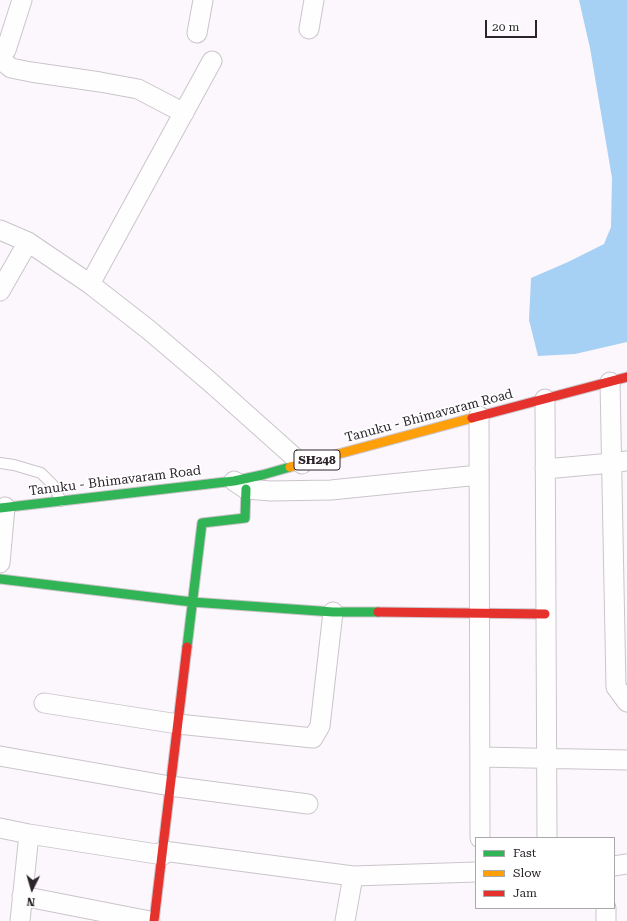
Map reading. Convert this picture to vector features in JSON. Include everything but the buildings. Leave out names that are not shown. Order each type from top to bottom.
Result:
[{"type":"street","points":[[0,55],[6,50],[22,0]]},
{"type":"street","points":[[197,33],[203,0]]},
{"type":"street","points":[[309,29],[314,0]]},
{"type":"street","points":[[0,59],[11,68],[138,89],[184,112]]},
{"type":"street","points":[[90,284],[212,61]]},
{"type":"street","points":[[0,230],[28,242],[90,284],[149,330],[302,464]]},
{"type":"street","points":[[0,291],[28,242]]},
{"type":"street","points":[[619,379],[622,659],[616,687],[627,702]]},
{"type":"street","name":"Tanuku - Bhimavaram Road","points":[[3,508],[61,501],[240,485],[262,475],[619,379]]},
{"type":"street","points":[[544,399],[547,837]]},
{"type":"street","points":[[479,416],[480,837]]},
{"type":"street","points":[[545,469],[619,462]]},
{"type":"street","points":[[154,921],[202,524],[245,518],[240,485],[271,491],[331,490],[479,475]]},
{"type":"street","points":[[0,563],[3,508]]},
{"type":"street","points":[[0,579],[192,602],[333,612],[545,614]]},
{"type":"street","points":[[44,703],[178,724],[313,738],[320,726],[333,612]]},
{"type":"street","points":[[0,756],[170,786],[308,804]]},
{"type":"street","points":[[480,757],[627,760]]},
{"type":"street","points":[[0,828],[29,834],[163,853],[353,876],[475,872]]},
{"type":"street","points":[[20,921],[29,834]]},
{"type":"street","points":[[615,866],[627,864]]},
{"type":"street","points":[[345,921],[353,876]]},
{"type":"street","points":[[22,896],[150,921]]},
{"type":"street","points":[[606,909],[606,921]]},
{"type":"lane","points":[[0,462],[14,464],[41,473],[53,485],[61,501]]},
{"type":"water","points":[[579,0],[627,0],[627,342],[575,354],[538,356],[529,320],[531,278],[604,244],[611,227],[612,178],[590,48]]},
{"type":"traffic: fast","points":[[0,508],[234,481],[290,467]]},
{"type":"traffic: fast","points":[[187,647],[202,523],[245,518],[246,489]]},
{"type":"traffic: fast","points":[[0,579],[192,602],[333,612],[378,612]]},
{"type":"traffic: slow","points":[[290,467],[472,418]]},
{"type":"traffic: jam","points":[[472,418],[627,377]]},
{"type":"traffic: jam","points":[[378,612],[545,614]]},
{"type":"traffic: jam","points":[[154,921],[187,647]]}]
